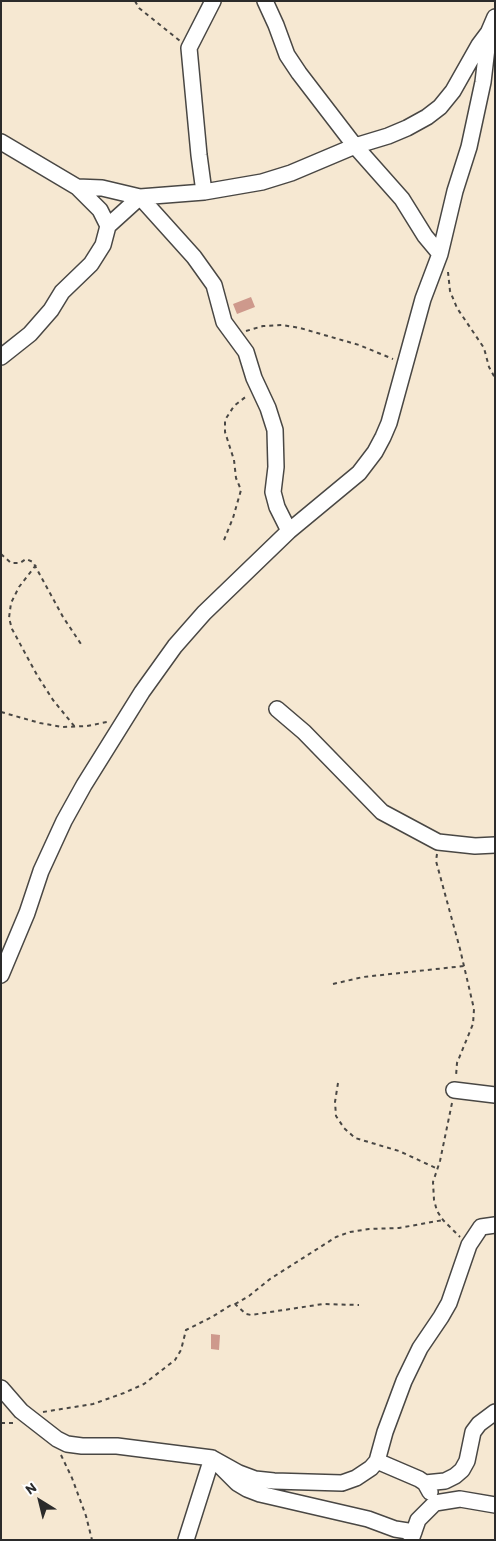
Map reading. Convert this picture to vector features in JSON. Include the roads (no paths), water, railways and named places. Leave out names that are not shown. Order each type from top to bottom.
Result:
[{"type":"street","points":[[204,192],[189,48],[213,1]]},
{"type":"street","points":[[265,1],[287,55],[355,146],[402,199],[425,236],[440,254]]},
{"type":"street","points":[[1,975],[27,913],[41,871],[64,822],[142,692],[175,646],[204,613],[289,531],[359,473],[375,452],[389,423],[423,299],[440,254],[455,191],[477,114],[489,32],[495,16]]},
{"type":"street","points":[[77,187],[102,188],[140,197],[204,192],[262,182],[284,176],[355,146],[388,136],[427,117],[440,107],[452,91],[479,45],[489,32]]},
{"type":"street","points":[[1,142],[77,187],[100,210],[108,226]]},
{"type":"street","points":[[140,197],[194,257],[214,285],[224,322],[246,352],[275,430],[276,467],[273,492],[277,507],[289,531]]},
{"type":"street","points":[[1,356],[30,334],[51,310],[62,292],[92,264],[103,245],[108,226],[140,197]]},
{"type":"street","points":[[277,709],[304,732],[382,812],[438,842],[475,846],[495,845]]},
{"type":"street","points":[[454,1090],[495,1095]]},
{"type":"street","points":[[1,1388],[21,1411],[57,1439],[67,1444],[117,1446],[212,1458],[231,1470],[255,1478],[342,1483],[356,1478],[371,1468],[377,1461],[385,1432],[404,1381],[420,1348],[442,1317],[449,1303],[469,1245],[481,1227],[495,1225]]},
{"type":"street","points":[[377,1461],[425,1483],[445,1481],[462,1470],[467,1461],[473,1432],[479,1424],[495,1412]]},
{"type":"street","points":[[212,1458],[237,1483],[247,1489],[260,1494],[368,1519],[412,1536],[418,1520],[435,1503]]},
{"type":"street","points":[[186,1540],[212,1458]]},
{"type":"street","points":[[425,1483],[430,1492],[430,1502],[460,1499],[495,1505]]}]
